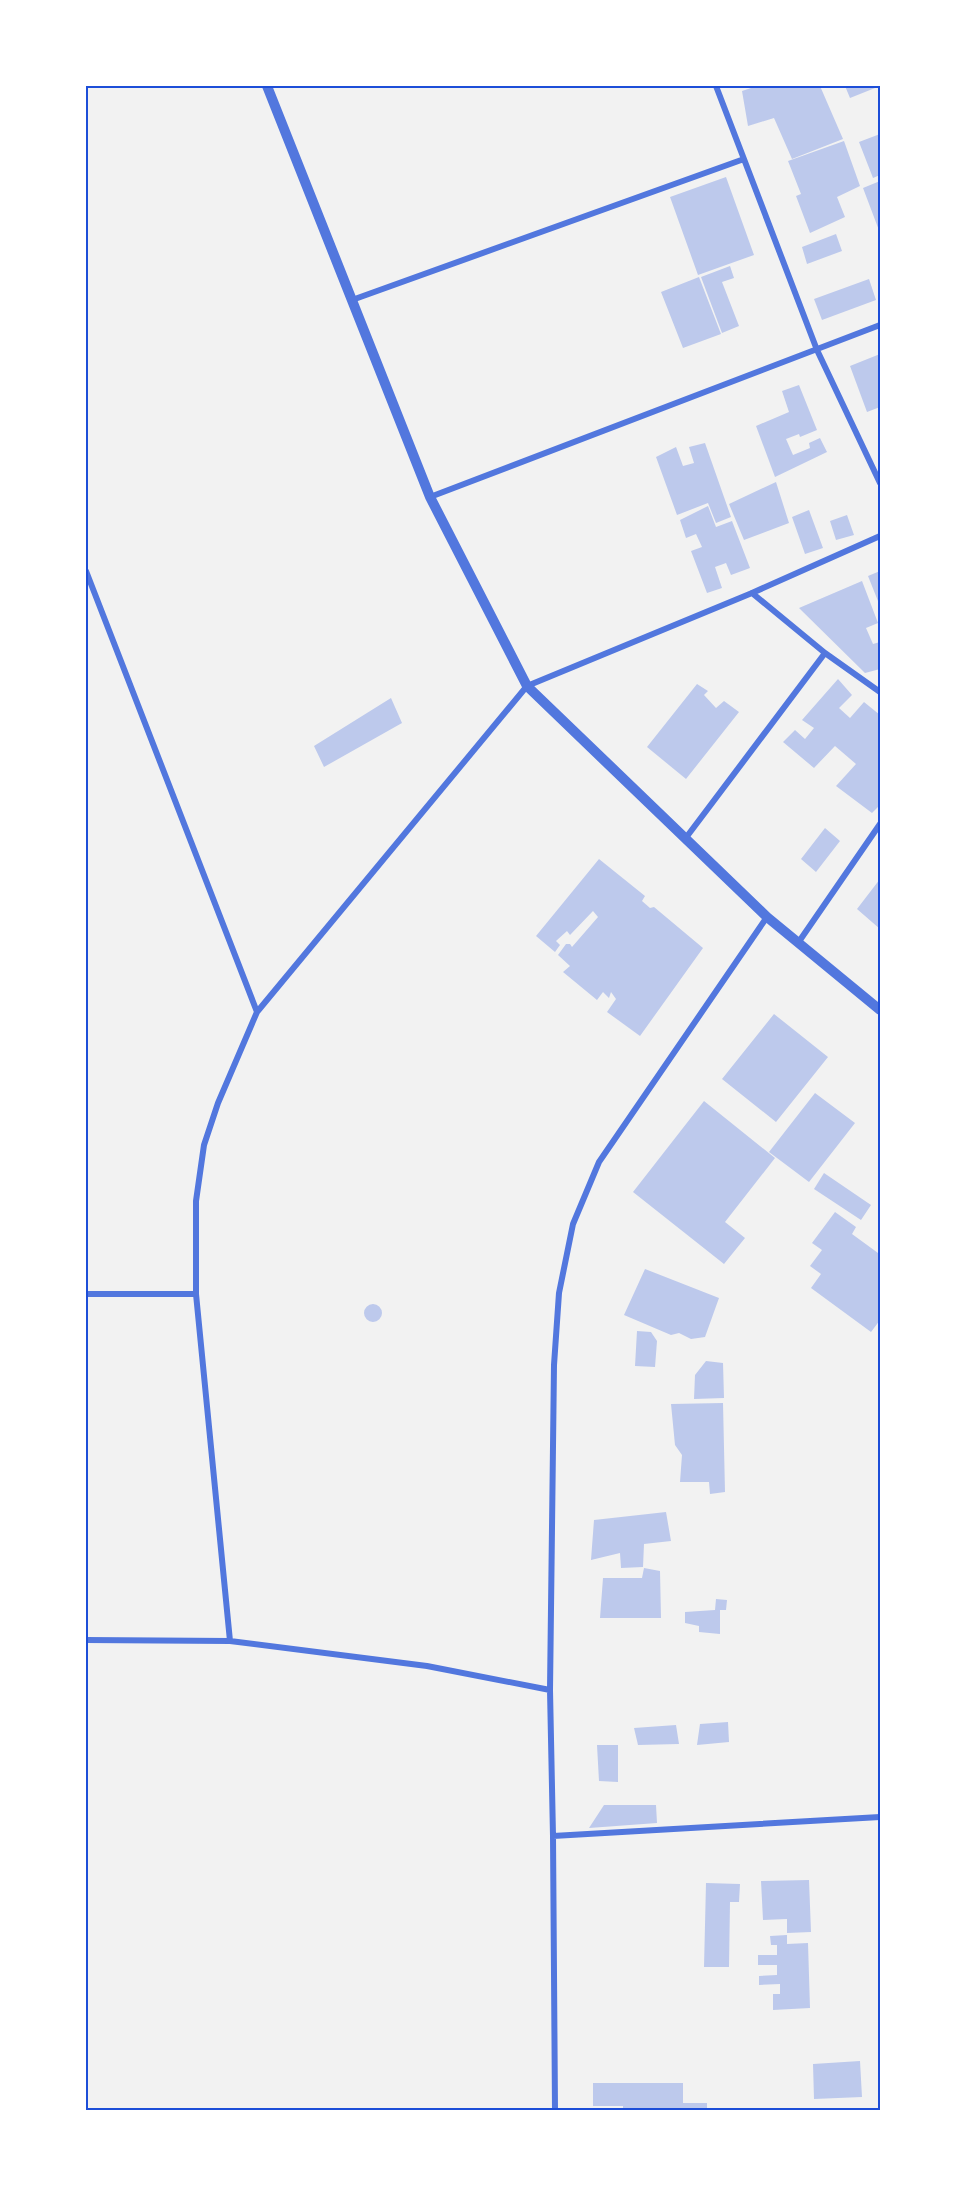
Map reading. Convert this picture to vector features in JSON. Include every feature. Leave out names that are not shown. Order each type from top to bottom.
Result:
[{"type":"street","points":[[267,86],[430,497],[527,686],[766,917],[880,1010]]},
{"type":"street","points":[[716,86],[817,350],[880,483]]},
{"type":"street","points":[[352,300],[744,159]]},
{"type":"street","points":[[430,497],[880,325]]},
{"type":"street","points":[[230,1641],[196,1294],[196,1201],[204,1145],[218,1103],[256,1012],[527,686],[752,593],[880,536]]},
{"type":"street","points":[[86,571],[256,1012]]},
{"type":"street","points":[[752,593],[825,652],[880,692]]},
{"type":"street","points":[[685,839],[825,652]]},
{"type":"street","points":[[798,943],[880,824]]},
{"type":"street","points":[[555,2110],[554,1836],[550,1690],[554,1365],[559,1293],[573,1224],[599,1162],[766,917]]},
{"type":"street","points":[[86,1294],[196,1294]]},
{"type":"street","points":[[86,1640],[230,1641],[427,1666],[550,1690]]},
{"type":"street","points":[[554,1836],[880,1817]]},
{"type":"building","points":[[757,86],[820,86],[843,139],[792,159],[774,118],[748,126],[742,91]]},
{"type":"building","points":[[845,86],[880,86],[850,98]]},
{"type":"building","points":[[880,134],[880,175],[873,178],[859,142]]},
{"type":"building","points":[[844,141],[860,186],[837,197],[845,217],[810,233],[796,196],[801,194],[788,161]]},
{"type":"building","points":[[726,177],[754,255],[698,275],[670,197]]},
{"type":"building","points":[[880,181],[880,233],[863,188]]},
{"type":"building","points":[[836,234],[842,251],[807,264],[802,247]]},
{"type":"building","points":[[730,266],[734,278],[722,282],[739,326],[722,333],[701,277]]},
{"type":"building","points":[[699,277],[721,334],[683,348],[661,292]]},
{"type":"building","points":[[869,279],[876,300],[822,320],[814,299]]},
{"type":"building","points":[[880,354],[880,407],[867,412],[850,366]]},
{"type":"building","points":[[799,385],[817,430],[800,437],[799,434],[786,439],[793,455],[810,448],[809,443],[820,438],[827,452],[775,477],[756,426],[789,412],[782,391]]},
{"type":"building","points":[[705,443],[731,517],[716,523],[708,503],[677,515],[656,457],[676,447],[683,466],[694,463],[689,447]]},
{"type":"building","points":[[776,482],[789,523],[744,540],[729,504]]},
{"type":"building","points":[[708,506],[716,527],[732,521],[750,568],[731,575],[726,563],[715,567],[722,588],[707,593],[691,551],[702,547],[696,534],[686,538],[680,520]]},
{"type":"building","points":[[809,510],[823,548],[805,554],[792,517]]},
{"type":"building","points":[[847,515],[854,535],[836,540],[830,521]]},
{"type":"building","points":[[880,571],[880,606],[868,576]]},
{"type":"building","points":[[862,581],[878,623],[866,628],[873,644],[880,642],[880,669],[865,673],[799,608]]},
{"type":"building","points":[[838,679],[852,695],[839,708],[850,718],[864,702],[880,715],[880,805],[872,813],[836,786],[856,764],[835,746],[814,768],[783,742],[795,730],[805,739],[814,728],[802,720]]},
{"type":"building","points":[[697,684],[708,691],[704,695],[716,708],[724,701],[739,712],[686,779],[647,747]]},
{"type":"building","points":[[391,698],[402,723],[324,767],[314,746]]},
{"type":"building","points":[[825,828],[840,841],[816,872],[801,859]]},
{"type":"building","points":[[599,859],[645,896],[642,901],[650,908],[654,907],[703,948],[640,1036],[607,1012],[616,999],[611,992],[609,998],[603,992],[597,1000],[563,972],[570,966],[558,955],[566,944],[572,947],[598,917],[593,911],[570,935],[567,931],[556,941],[560,945],[555,952],[536,936]]},
{"type":"building","points":[[880,879],[880,929],[857,909]]},
{"type":"building","points":[[774,1014],[828,1057],[776,1122],[722,1079]]},
{"type":"building","points":[[815,1093],[855,1123],[809,1182],[769,1152]]},
{"type":"building","points":[[704,1101],[775,1158],[725,1222],[745,1238],[724,1264],[633,1192]]},
{"type":"building","points":[[824,1173],[871,1205],[861,1220],[814,1189]]},
{"type":"building","points":[[835,1212],[856,1227],[852,1234],[878,1253],[880,1249],[880,1320],[871,1332],[811,1288],[821,1274],[810,1266],[822,1250],[812,1243]]},
{"type":"building","points":[[645,1269],[719,1298],[705,1337],[691,1339],[679,1333],[671,1335],[624,1315]]},
{"type":"building","points":[[373,1304],[379,1307],[382,1313],[379,1319],[373,1322],[367,1319],[364,1313],[367,1307]]},
{"type":"building","points":[[637,1331],[651,1332],[657,1341],[655,1367],[635,1366]]},
{"type":"building","points":[[706,1361],[723,1363],[724,1398],[694,1399],[695,1375]]},
{"type":"building","points":[[723,1403],[725,1492],[710,1494],[709,1482],[680,1482],[682,1455],[675,1445],[671,1404]]},
{"type":"building","points":[[666,1512],[671,1541],[644,1544],[643,1567],[621,1568],[620,1553],[591,1560],[594,1520]]},
{"type":"building","points":[[644,1568],[660,1571],[661,1618],[600,1618],[603,1578],[642,1578]]},
{"type":"building","points":[[716,1599],[727,1600],[726,1610],[720,1610],[720,1634],[699,1632],[699,1626],[685,1623],[685,1612],[715,1610]]},
{"type":"building","points":[[728,1722],[729,1742],[697,1745],[700,1724]]},
{"type":"building","points":[[676,1725],[679,1744],[638,1745],[634,1728]]},
{"type":"building","points":[[597,1745],[618,1745],[618,1782],[599,1781]]},
{"type":"building","points":[[604,1805],[656,1805],[657,1823],[589,1828]]},
{"type":"building","points":[[809,1880],[811,1932],[787,1933],[787,1919],[763,1920],[761,1881]]},
{"type":"building","points":[[706,1883],[740,1884],[739,1902],[730,1902],[729,1967],[704,1967]]},
{"type":"building","points":[[787,1935],[787,1944],[808,1943],[810,2008],[773,2010],[773,1994],[780,1994],[780,1984],[759,1985],[759,1976],[777,1975],[777,1965],[758,1965],[758,1955],[777,1955],[777,1945],[771,1945],[770,1936]]},
{"type":"building","points":[[860,2061],[862,2097],[814,2099],[813,2064]]},
{"type":"building","points":[[593,2083],[683,2083],[683,2103],[707,2103],[707,2110],[623,2110],[623,2106],[593,2106]]}]
